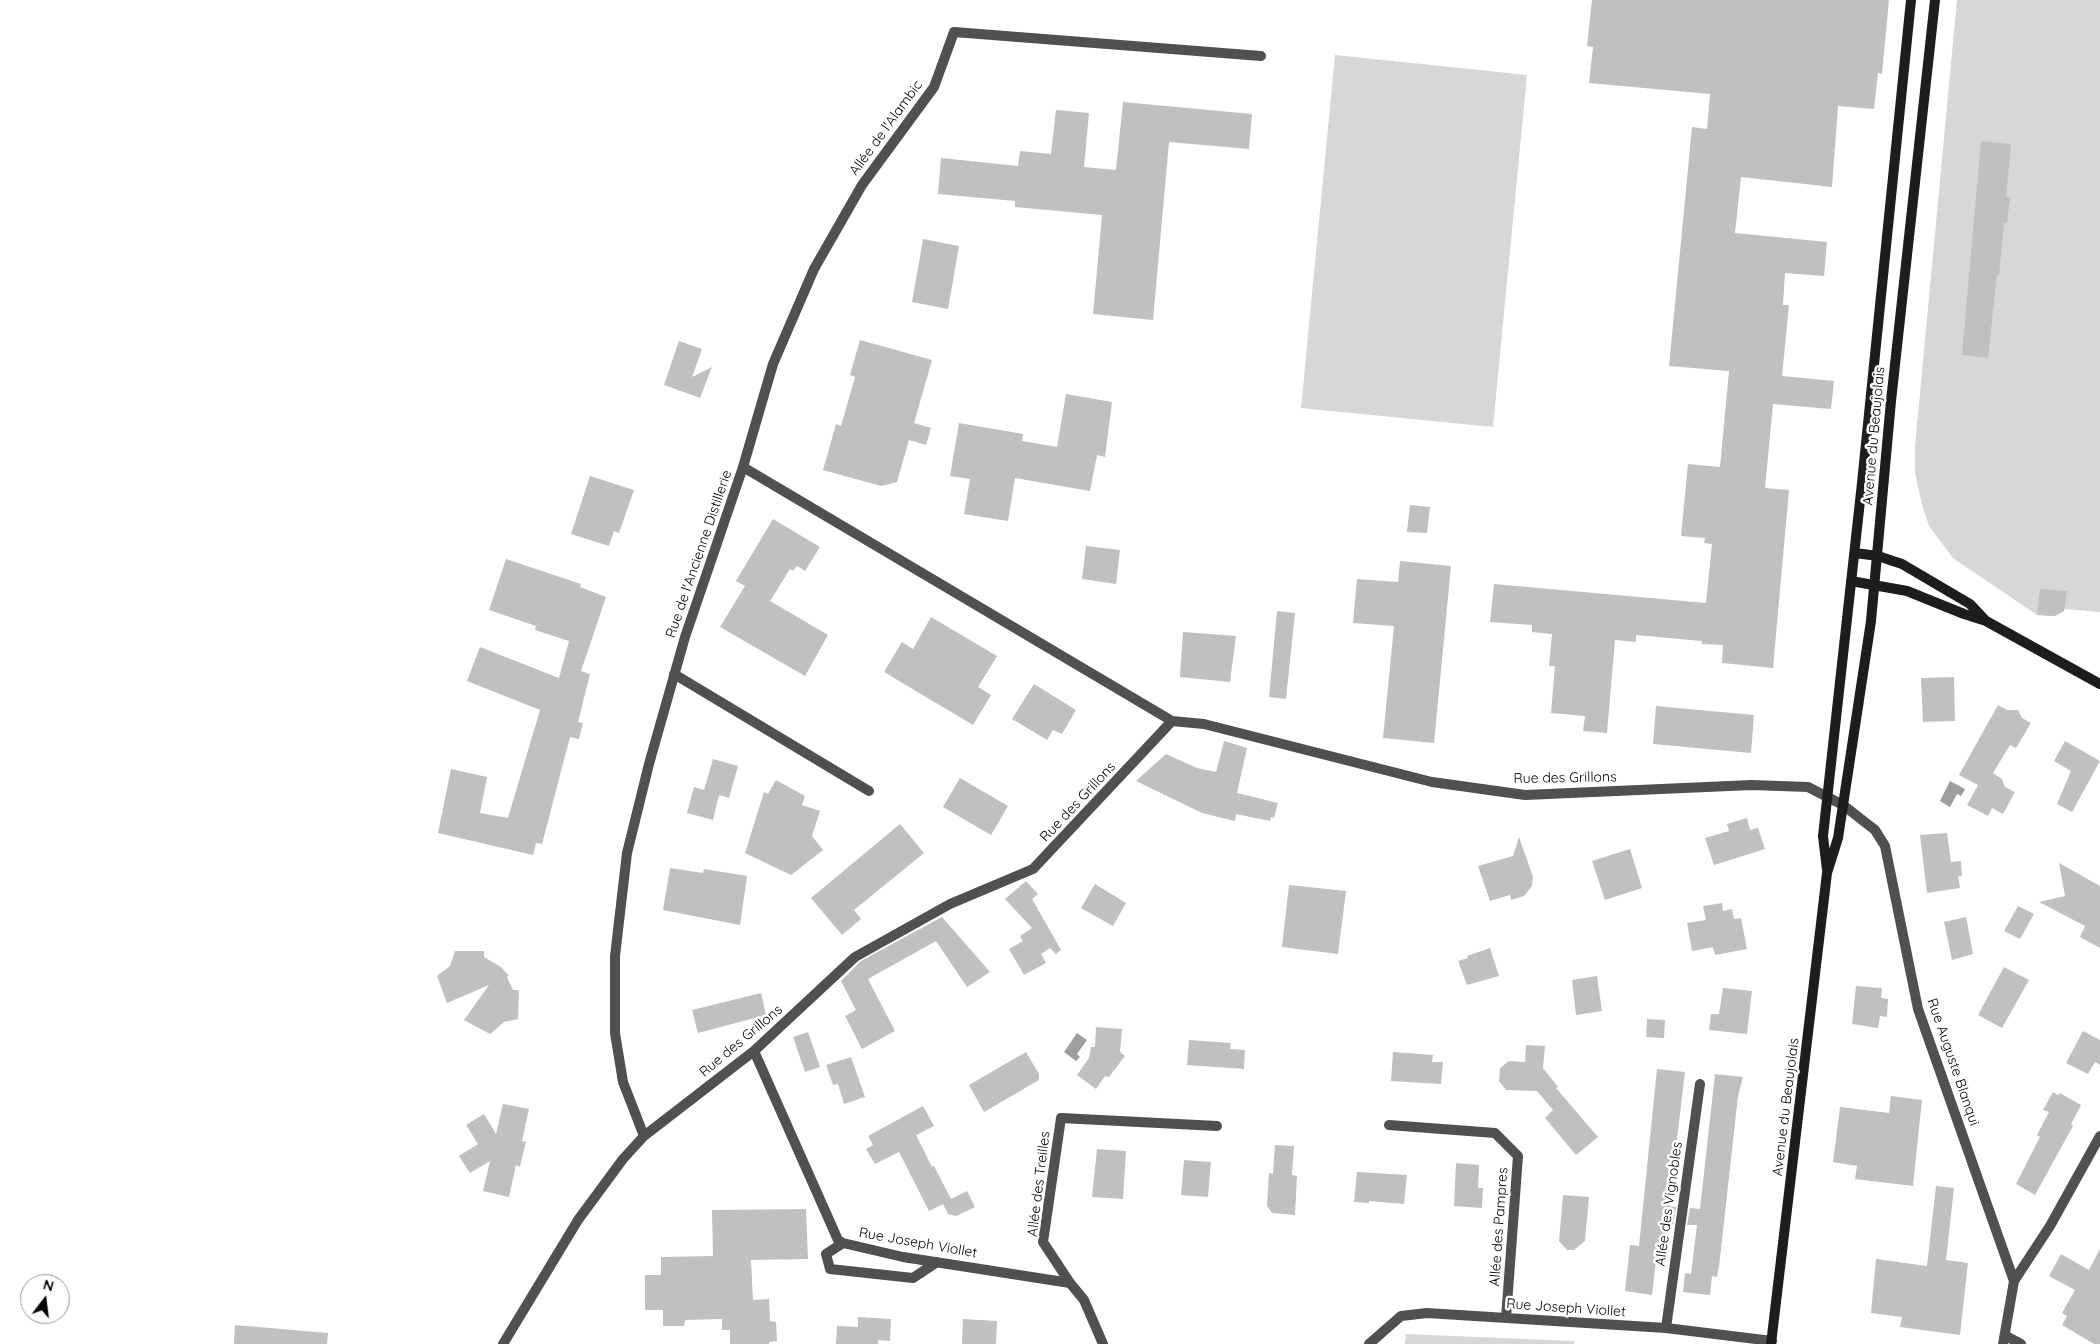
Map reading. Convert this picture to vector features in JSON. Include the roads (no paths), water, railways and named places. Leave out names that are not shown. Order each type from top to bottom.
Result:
[{"type":"main road","name":"Avenue du Beaujolais","points":[[1827,873],[1823,836],[1855,553],[1912,0]]},
{"type":"main road","name":"Avenue du Beaujolais","points":[[1772,1342],[1827,873],[1838,838],[1857,702],[1870,629],[1891,401],[1936,0]]},
{"type":"main road","points":[[1855,553],[1878,556],[1909,568],[1970,604],[1986,621]]},
{"type":"main road","points":[[1851,581],[1907,591],[1986,621],[2100,684]]},
{"type":"street","name":"Allée de l'Alambic","points":[[743,467],[773,364],[814,268],[862,184],[934,87],[954,32],[1261,56]]},
{"type":"street","name":"Rue de l'Ancienne Distillerie","points":[[644,1136],[623,1082],[615,1033],[615,956],[627,852],[674,674],[743,467],[1172,721]]},
{"type":"street","points":[[674,674],[869,791]]},
{"type":"street","name":"Rue des Grillons","points":[[503,1344],[578,1220],[623,1159],[644,1136],[754,1051],[855,957],[950,904],[1033,869],[1172,721],[1204,724],[1432,782],[1525,795],[1752,784],[1808,787],[1843,805]]},
{"type":"street","name":"Rue Auguste Blanqui","points":[[1843,805],[1875,830],[1885,846],[1918,1009],[2014,1281]]},
{"type":"street","name":"Rue Joseph Viollet","points":[[754,1051],[838,1240],[843,1243],[903,1257],[1070,1283]]},
{"type":"street","name":"Allée des Vignobles","points":[[1666,1328],[1700,1084]]},
{"type":"street","name":"Allée des Treilles","points":[[1070,1283],[1043,1242],[1061,1118],[1217,1126]]},
{"type":"street","name":"Allée des Pampres","points":[[1389,1125],[1495,1133],[1518,1156],[1506,1318]]},
{"type":"street","points":[[2020,1344],[2004,1340],[2014,1281],[2050,1226],[2100,1136]]},
{"type":"street","points":[[843,1243],[826,1254],[830,1269],[913,1278],[937,1262]]},
{"type":"street","points":[[1070,1283],[1084,1300],[1103,1344]]},
{"type":"street","name":"Rue Joseph Viollet","points":[[1369,1344],[1401,1316],[1427,1313],[1666,1328],[1772,1342]]}]
